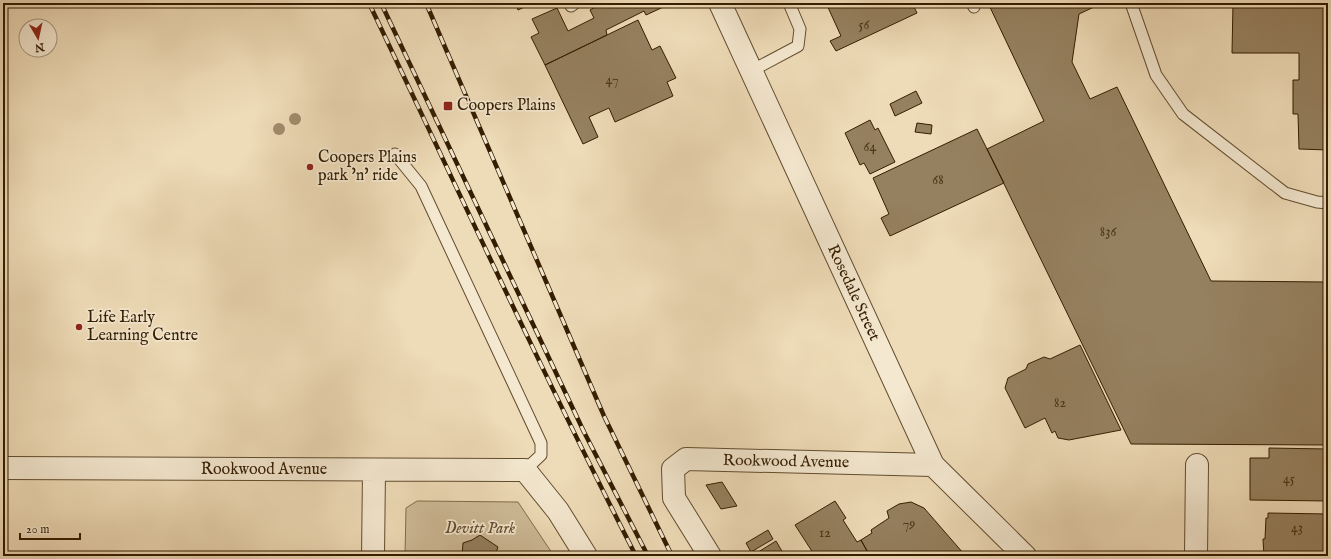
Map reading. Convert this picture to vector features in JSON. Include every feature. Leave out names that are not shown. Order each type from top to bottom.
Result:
[{"type":"street","name":"Rosedale Street","points":[[724,4],[751,71],[933,465],[1025,556]]},
{"type":"street","name":"Rookwood Avenue","points":[[710,556],[674,498],[673,469],[686,459],[933,465]]},
{"type":"street","points":[[1196,556],[1197,465]]},
{"type":"street","name":"Rookwood Avenue","points":[[3,468],[374,471],[525,470]]},
{"type":"street","points":[[525,470],[558,511],[586,556]]},
{"type":"street","points":[[373,556],[374,471]]},
{"type":"lane","points":[[751,71],[798,46],[800,29],[788,3]]},
{"type":"lane","points":[[1131,3],[1156,75],[1183,114],[1284,193],[1317,202],[1328,203]]},
{"type":"lane","points":[[395,154],[420,186],[541,443],[541,455],[525,470]]},
{"type":"green space","name":"Devitt Park","points":[[417,501],[518,502],[554,556],[405,556],[406,508]]},
{"type":"building","points":[[515,3],[533,3],[518,10]]},
{"type":"building","points":[[595,3],[672,3],[646,15],[644,11],[606,30],[607,35],[545,65],[531,37],[539,33],[532,19],[557,8],[568,31],[594,18],[590,10],[597,6]]},
{"type":"building","points":[[826,3],[912,3],[917,13],[836,51],[830,41],[841,36]]},
{"type":"building","points":[[988,3],[1092,3],[1094,7],[1079,14],[1072,62],[1090,99],[1117,87],[1211,281],[1328,282],[1328,445],[1131,444],[987,149],[1044,121]]},
{"type":"building","points":[[1233,3],[1328,3],[1328,150],[1299,149],[1298,114],[1293,114],[1293,80],[1299,80],[1299,53],[1232,53]]},
{"type":"building","points":[[638,20],[652,50],[660,46],[676,78],[667,82],[673,96],[615,122],[609,108],[589,117],[598,137],[583,144],[545,65]]},
{"type":"building","points":[[916,91],[922,103],[895,116],[890,104]]},
{"type":"building","points":[[870,120],[875,130],[878,128],[895,162],[870,174],[864,163],[860,165],[845,133]]},
{"type":"building","points":[[917,123],[932,125],[931,134],[915,132]]},
{"type":"building","points":[[977,129],[1004,183],[890,236],[881,218],[889,214],[873,178]]},
{"type":"building","points":[[1080,345],[1121,430],[1069,440],[1058,438],[1055,431],[1052,433],[1045,418],[1025,428],[1005,388],[1008,378],[1026,369],[1028,364],[1044,357],[1050,359]]},
{"type":"building","points":[[1269,448],[1328,449],[1328,501],[1250,500],[1250,458],[1269,458]]},
{"type":"building","points":[[722,482],[737,506],[721,509],[706,485]]},
{"type":"building","points":[[835,501],[846,518],[843,520],[857,542],[861,540],[868,553],[863,556],[815,556],[795,525]]},
{"type":"building","points":[[911,502],[924,508],[964,554],[962,556],[870,556],[861,540],[872,533],[871,530],[889,518],[887,511],[899,504]]},
{"type":"building","points":[[1268,513],[1328,514],[1328,556],[1264,556],[1263,539],[1265,539],[1266,518],[1268,518]]},
{"type":"building","points":[[768,530],[773,539],[751,552],[746,543]]},
{"type":"building","points":[[480,535],[498,547],[495,556],[462,556],[463,543]]},
{"type":"building","points":[[776,541],[783,553],[778,556],[756,556],[755,554]]},
{"type":"railway","points":[[369,3],[534,350],[636,556]]},
{"type":"railway","points":[[381,3],[584,432],[648,556]]},
{"type":"railway","points":[[426,3],[604,416],[672,556]]},
{"type":"place","name":"Coopers Plains","points":[[448,106]]},
{"type":"place","name":"Coopers Plains park 'n' ride","points":[[310,167]]},
{"type":"place","name":"Life Early Learning Centre","points":[[79,327]]}]
